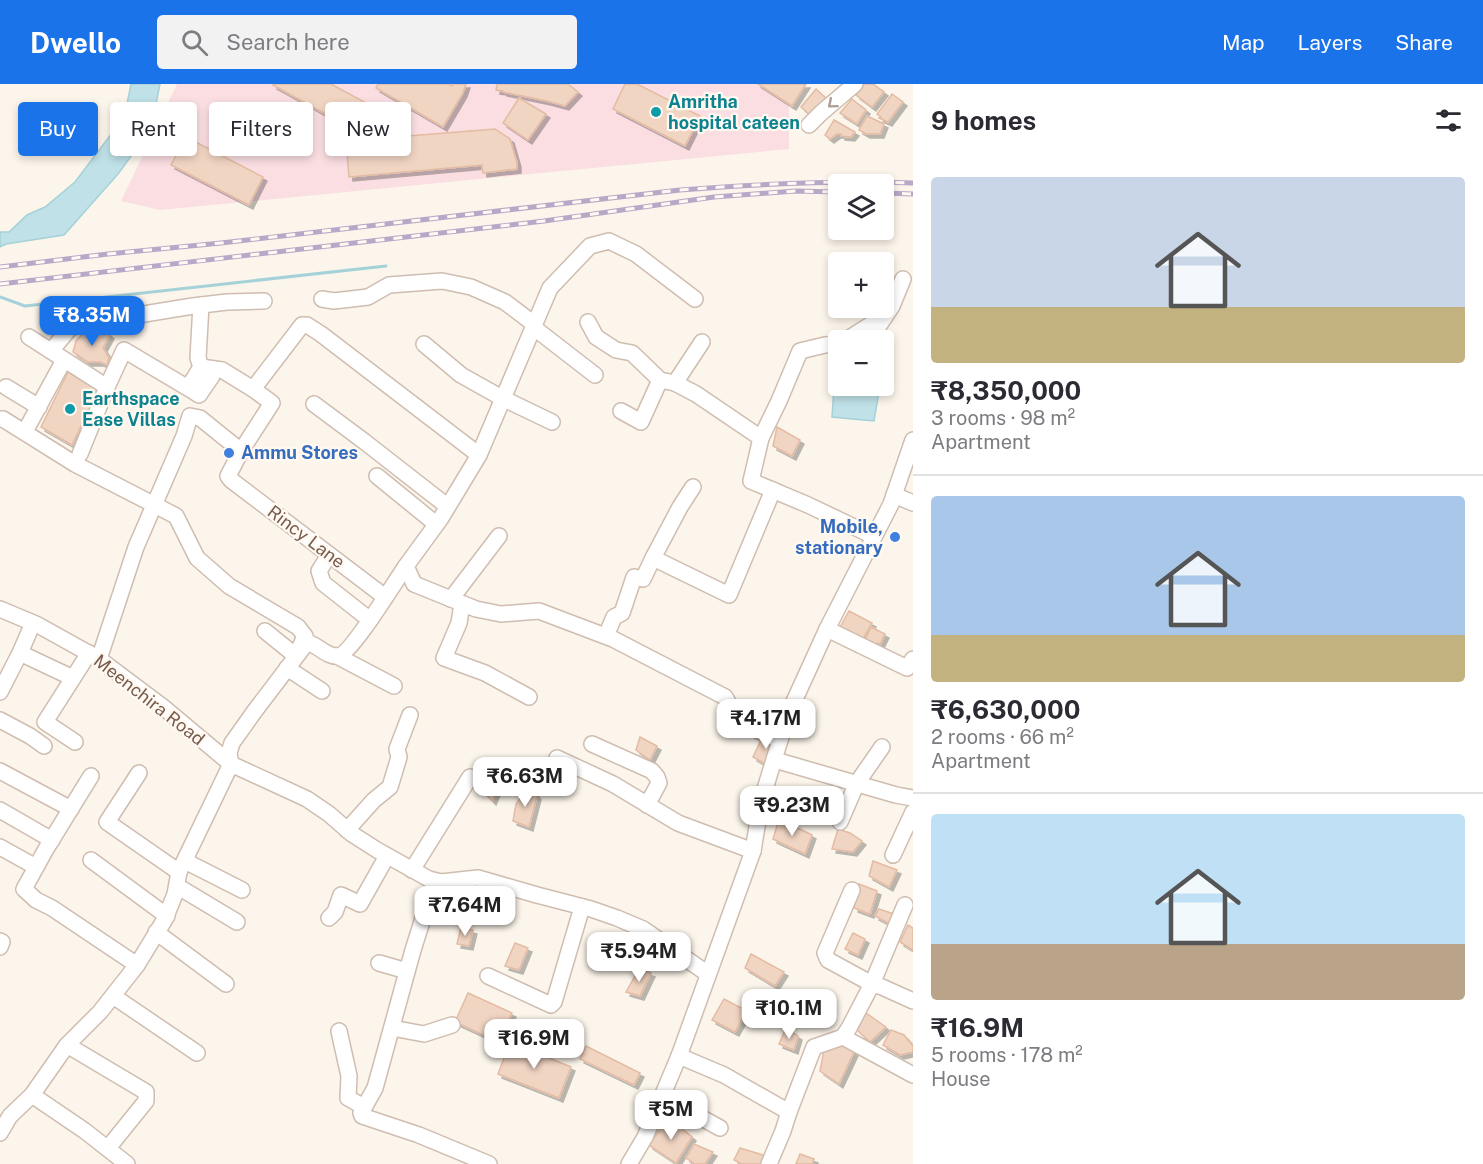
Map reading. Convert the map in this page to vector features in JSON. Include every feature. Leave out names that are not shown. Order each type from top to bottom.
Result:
[{"type":"street","points":[[809,125],[855,84]]},
{"type":"street","points":[[337,656],[345,654],[370,620],[436,524],[479,455],[550,288],[590,246],[609,241],[636,254],[695,299]]},
{"type":"street","points":[[865,330],[875,325],[892,306],[903,279]]},
{"type":"street","points":[[322,299],[334,301],[368,297],[389,285],[442,281],[471,287],[505,302],[596,375]]},
{"type":"street","points":[[51,351],[70,328],[80,325],[201,305],[264,301]]},
{"type":"street","points":[[75,742],[45,722],[73,678],[94,656],[136,548],[184,436],[190,416],[200,418],[241,451],[272,403],[222,370],[207,368],[198,358],[201,305]]},
{"type":"street","points":[[588,322],[596,337],[616,350],[632,353],[668,381],[696,394],[761,438]]},
{"type":"street","points":[[253,389],[302,325],[307,325],[479,455]]},
{"type":"street","points":[[29,337],[107,387]]},
{"type":"street","points":[[621,411],[641,422],[668,381],[702,342]]},
{"type":"street","points":[[424,344],[461,375],[552,422]]},
{"type":"street","points":[[828,345],[800,351],[761,438],[751,481],[873,536]]},
{"type":"street","points":[[80,454],[124,350],[188,388],[207,368]]},
{"type":"street","points":[[28,426],[64,360]]},
{"type":"street","points":[[6,387],[39,407]]},
{"type":"street","points":[[314,404],[447,506]]},
{"type":"street","points":[[0,419],[3,418],[75,464],[176,516],[197,558],[229,586],[298,627],[305,636],[292,662]]},
{"type":"street","points":[[629,1164],[645,1137],[679,1056],[753,852],[761,802],[791,708],[827,629],[894,495],[913,440]]},
{"type":"street","name":"Rincy Lane","points":[[241,451],[228,476],[231,480],[385,597]]},
{"type":"street","points":[[377,476],[436,524]]},
{"type":"street","points":[[606,636],[614,617],[622,613],[634,577],[643,579],[680,507],[693,487]]},
{"type":"street","points":[[653,558],[729,595],[773,490]]},
{"type":"street","points":[[894,495],[913,502]]},
{"type":"street","points":[[499,536],[457,601],[459,623],[444,658],[484,673],[529,697]]},
{"type":"street","points":[[329,555],[319,571],[323,583],[370,620]]},
{"type":"street","points":[[406,566],[414,584],[476,609],[501,614],[539,611],[606,636],[725,697],[740,723],[780,740]]},
{"type":"street","name":"Meenchira Road","points":[[0,609],[33,623],[94,656],[154,700],[231,764],[307,799],[387,856],[429,879],[441,882]]},
{"type":"street","points":[[0,692],[6,666],[20,652],[33,623]]},
{"type":"street","points":[[827,629],[911,667]]},
{"type":"street","points":[[265,632],[322,691]]},
{"type":"street","points":[[0,1133],[5,1113],[32,1095],[67,1045],[100,1012],[137,965],[166,916],[180,873],[231,764],[229,753],[232,743],[305,645],[309,643],[315,645],[326,653],[337,656],[394,686]]},
{"type":"street","points":[[20,652],[73,678]]},
{"type":"street","points":[[348,830],[374,800],[390,787],[399,757],[397,749],[410,715]]},
{"type":"street","points":[[0,720],[44,746]]},
{"type":"street","points":[[592,744],[652,771],[659,783],[647,805]]},
{"type":"street","points":[[840,822],[858,783],[882,747]]},
{"type":"street","points":[[557,758],[613,784],[678,823],[753,852]]},
{"type":"street","points":[[775,760],[913,798]]},
{"type":"street","points":[[0,771],[71,809]]},
{"type":"street","points":[[139,773],[107,822],[180,873],[237,922]]},
{"type":"street","points":[[91,776],[24,890],[137,965]]},
{"type":"street","points":[[412,870],[470,777]]},
{"type":"street","points":[[0,810],[52,840]]},
{"type":"street","points":[[893,855],[913,812]]},
{"type":"street","points":[[0,847],[36,867]]},
{"type":"street","points":[[329,918],[335,912],[341,895],[360,904],[387,856]]},
{"type":"street","points":[[91,860],[166,916]]},
{"type":"street","points":[[180,873],[242,890]]},
{"type":"street","points":[[489,1164],[419,1135],[362,1116],[361,1113],[375,1088],[425,912],[441,882],[478,878],[617,918],[643,929],[708,974]]},
{"type":"street","points":[[852,890],[825,953],[828,960],[872,984],[913,1001]]},
{"type":"street","points":[[769,1164],[814,1047],[843,1037],[849,1028],[872,984],[905,905]]},
{"type":"street","points":[[488,976],[551,1005],[554,1002],[582,907]]},
{"type":"street","points":[[156,932],[226,984]]},
{"type":"street","points":[[0,941],[2,942],[0,947]]},
{"type":"street","points":[[379,963],[407,971]]},
{"type":"street","points":[[113,996],[197,1053]]},
{"type":"street","points":[[392,1028],[424,1034],[452,1025]]},
{"type":"street","points":[[339,1031],[349,1076],[348,1098],[364,1107]]},
{"type":"street","points":[[843,1037],[913,1075]]},
{"type":"street","points":[[67,1045],[146,1092],[146,1101],[108,1148]]},
{"type":"street","points":[[679,1056],[724,1075],[789,1112]]},
{"type":"street","points":[[32,1095],[127,1164]]},
{"type":"street","points":[[662,1096],[720,1128]]},
{"type":"shaded area","points":[[177,84],[789,84],[789,149],[160,210],[121,201],[143,156],[197,156],[197,102],[168,102]]},
{"type":"water","points":[[131,84],[160,84],[156,102],[127,102]]},
{"type":"water","points":[[110,136],[110,156],[131,156],[64,235],[6,244],[0,247],[0,232],[9,232],[27,215],[45,207],[75,182],[95,156],[98,156],[98,152]]},
{"type":"water","points":[[833,396],[878,396],[874,421],[832,417]]},
{"type":"building","points":[[331,84],[364,102],[325,102],[325,114],[313,107],[313,102],[304,102],[273,85]]},
{"type":"building","points":[[378,84],[448,84],[452,86],[453,84],[466,84],[443,127],[411,108],[411,102],[400,102],[376,88]]},
{"type":"building","points":[[497,84],[568,84],[578,92],[565,106],[496,90]]},
{"type":"building","name":"Amritha hospital cateen","points":[[625,84],[637,84],[700,116],[685,146],[613,109]]},
{"type":"building","points":[[758,84],[806,84],[792,106]]},
{"type":"building","points":[[864,84],[873,84],[884,92],[872,107],[856,95]]},
{"type":"building","points":[[816,89],[827,99],[812,117],[801,107]]},
{"type":"building","points":[[892,94],[903,102],[888,122],[879,118],[881,117],[877,114]]},
{"type":"building","points":[[519,98],[546,114],[528,140],[503,123]]},
{"type":"building","points":[[852,99],[866,110],[857,124],[840,113]]},
{"type":"building","points":[[867,116],[884,124],[880,134],[866,134],[859,130]]},
{"type":"building","points":[[834,120],[855,132],[851,137],[837,134],[830,139],[825,135]]},
{"type":"building","points":[[495,129],[510,139],[517,169],[483,173],[482,165],[349,177],[347,156],[411,156],[411,136]]},
{"type":"building","points":[[197,143],[209,149],[209,156],[223,156],[263,177],[249,205],[171,165],[176,156],[197,156]]},
{"type":"building","points":[[87,329],[96,337],[103,329],[110,335],[103,348],[109,358],[107,365],[100,362],[88,362],[73,352],[76,341]]},
{"type":"building","name":"Earthspace Ease Villas","points":[[68,372],[98,390],[72,445],[41,427]]},
{"type":"building","points":[[777,427],[800,440],[792,456],[773,446]]},
{"type":"building","points":[[849,611],[872,623],[860,644],[839,629]]},
{"type":"building","points":[[871,627],[885,634],[880,644],[877,643],[875,647],[864,642]]},
{"type":"building","points":[[763,736],[778,741],[769,766],[753,757]]},
{"type":"building","points":[[640,737],[657,746],[650,760],[636,750]]},
{"type":"building","points":[[487,763],[505,771],[492,801],[478,786]]},
{"type":"building","points":[[530,786],[537,796],[529,827],[513,821],[516,804]]},
{"type":"building","points":[[779,819],[812,835],[805,854],[773,839]]},
{"type":"building","points":[[838,829],[862,841],[853,852],[832,849]]},
{"type":"building","points":[[873,861],[897,870],[889,887],[869,876]]},
{"type":"building","points":[[859,884],[877,891],[870,914],[854,908]]},
{"type":"building","points":[[879,909],[897,915],[892,925],[875,916]]},
{"type":"building","points":[[908,925],[913,928],[913,950],[900,942]]},
{"type":"building","points":[[461,927],[473,930],[469,946],[457,944]]},
{"type":"building","points":[[853,933],[865,939],[858,955],[845,949]]},
{"type":"building","points":[[515,943],[528,948],[519,970],[505,966]]},
{"type":"building","points":[[751,954],[784,972],[775,986],[745,968]]},
{"type":"building","points":[[639,969],[651,973],[640,996],[626,992]]},
{"type":"building","points":[[468,993],[512,1013],[499,1042],[455,1022]]},
{"type":"building","points":[[724,999],[747,1011],[735,1032],[712,1020]]},
{"type":"building","points":[[866,1013],[886,1027],[870,1042],[855,1028]]},
{"type":"building","points":[[786,1028],[798,1036],[794,1050],[779,1044]]},
{"type":"building","points":[[891,1030],[904,1035],[913,1046],[913,1052],[900,1055],[883,1045]]},
{"type":"building","points":[[510,1042],[571,1067],[559,1098],[498,1074]]},
{"type":"building","points":[[841,1045],[855,1050],[839,1084],[820,1071],[824,1050]]},
{"type":"building","points":[[586,1046],[640,1073],[634,1085],[580,1059]]},
{"type":"building","points":[[665,1122],[670,1126],[674,1122],[692,1137],[676,1163],[649,1145]]},
{"type":"building","points":[[694,1144],[713,1152],[705,1164],[695,1164],[686,1158]]},
{"type":"building","points":[[740,1148],[766,1156],[762,1164],[742,1164],[734,1160]]},
{"type":"building","points":[[800,1154],[814,1159],[812,1164],[796,1164]]},
{"type":"waterway","points":[[0,297],[25,306],[386,266]]},
{"type":"railway","points":[[0,267],[680,190],[796,183],[913,183]]},
{"type":"railway","points":[[0,284],[544,221],[714,197],[795,191],[828,192]]},
{"type":"railway","points":[[894,193],[913,194]]},
{"type":"place","name":"Amritha hospital cateen","points":[[656,112]]},
{"type":"place","name":"Earthspace Ease Villas","points":[[70,409]]},
{"type":"place","name":"Ammu Stores","points":[[229,453]]},
{"type":"place","name":"Mobile, stationary","points":[[895,537]]}]
